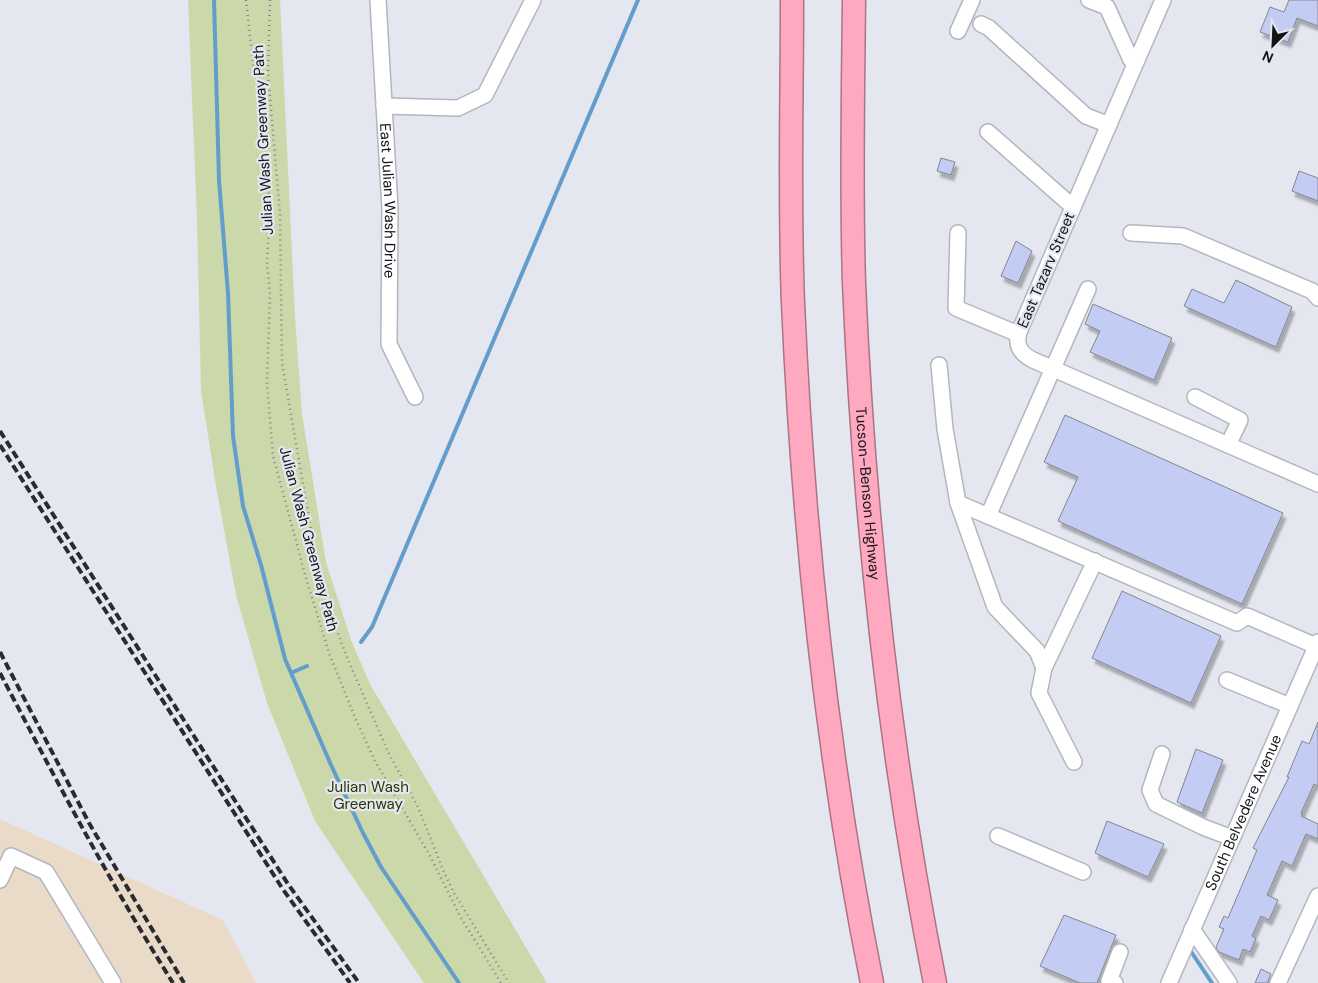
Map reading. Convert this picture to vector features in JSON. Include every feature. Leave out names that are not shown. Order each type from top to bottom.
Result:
[{"type":"highway","points":[[792,0],[792,232],[802,460],[827,710],[848,851],[872,983]]},
{"type":"highway","name":"Tucson–Benson Highway","points":[[854,0],[854,282],[872,562],[903,807],[935,983]]},
{"type":"street","name":"East Julian Wash Drive","points":[[378,0],[390,209],[390,344],[415,397]]},
{"type":"street","points":[[384,106],[458,108],[485,95],[533,0]]},
{"type":"street","points":[[958,31],[972,0]]},
{"type":"street","points":[[1089,0],[1107,7],[1131,60],[1136,62]]},
{"type":"street","name":"East Tazarv Street","points":[[1163,0],[1018,334],[1018,345],[1021,352],[1033,360],[1318,484]]},
{"type":"street","points":[[981,24],[989,28],[1086,116],[1109,125]]},
{"type":"street","points":[[988,132],[1073,208]]},
{"type":"street","points":[[958,233],[956,308],[1018,334]]},
{"type":"street","points":[[1131,233],[1183,236],[1312,291],[1318,298]]},
{"type":"street","points":[[988,516],[1088,289]]},
{"type":"street","points":[[939,365],[945,429],[958,503],[995,607],[1037,651],[1044,668]]},
{"type":"street","points":[[1195,397],[1240,420],[1228,445]]},
{"type":"street","points":[[958,503],[1237,623],[1247,616],[1317,644]]},
{"type":"street","points":[[1074,762],[1039,693],[1044,668],[1095,562]]},
{"type":"street","name":"South Belvedere Avenue","points":[[1168,983],[1290,706],[1312,673],[1317,644]]},
{"type":"street","points":[[1227,680],[1290,706]]},
{"type":"street","points":[[1162,754],[1150,790],[1156,804],[1203,827],[1232,838]]},
{"type":"street","points":[[998,836],[1083,872]]},
{"type":"street","points":[[0,880],[11,856],[46,872],[113,983]]},
{"type":"street","points":[[1278,983],[1318,896]]},
{"type":"street","points":[[1192,929],[1229,983]]},
{"type":"street","points":[[1115,983],[1109,980],[1120,952]]},
{"type":"path","name":"Julian Wash Greenway Path","points":[[246,0],[254,72],[264,107],[268,130],[267,262],[270,294],[267,382],[272,456],[326,643],[356,720],[374,759],[430,856],[460,916],[501,983]]},
{"type":"path","name":"Julian Wash Greenway Path","points":[[270,0],[268,73],[280,214],[282,363],[310,530],[322,580],[334,623],[348,660],[390,754],[418,807],[443,870],[454,893],[509,983]]},
{"type":"shaded area","points":[[0,819],[223,920],[256,983],[0,983]]},
{"type":"green space","name":"Julian Wash Greenway","points":[[188,0],[280,0],[295,317],[302,414],[326,562],[351,640],[370,684],[547,983],[424,983],[315,821],[267,703],[236,595],[201,391],[197,219]]},
{"type":"building","points":[[1289,0],[1318,0],[1318,26],[1297,18],[1288,42],[1260,32],[1270,7],[1284,12]]},
{"type":"building","points":[[941,158],[955,162],[951,175],[937,171]]},
{"type":"building","points":[[1299,171],[1318,178],[1318,201],[1292,191]]},
{"type":"building","points":[[1016,241],[1032,251],[1018,283],[1001,276]]},
{"type":"building","points":[[1236,280],[1292,307],[1276,347],[1184,306],[1192,289],[1224,303]]},
{"type":"building","points":[[1093,304],[1172,338],[1154,380],[1090,352],[1100,331],[1085,324]]},
{"type":"building","points":[[1065,415],[1283,513],[1242,604],[1058,521],[1078,477],[1044,462]]},
{"type":"building","points":[[1122,591],[1221,636],[1191,703],[1092,658]]},
{"type":"building","points":[[1318,722],[1318,786],[1314,784],[1301,816],[1318,824],[1318,839],[1306,834],[1292,866],[1282,861],[1267,895],[1278,900],[1269,920],[1261,916],[1252,936],[1256,938],[1250,952],[1243,949],[1239,960],[1219,952],[1216,947],[1224,929],[1219,927],[1224,916],[1228,918],[1257,850],[1253,848],[1289,777],[1287,777],[1302,741],[1309,744]]},
{"type":"building","points":[[1196,749],[1223,760],[1202,813],[1177,802]]},
{"type":"building","points":[[1107,821],[1164,844],[1148,877],[1095,853]]},
{"type":"building","points":[[1064,915],[1116,935],[1097,983],[1080,983],[1040,966]]},
{"type":"building","points":[[1261,969],[1271,974],[1267,983],[1255,983]]},
{"type":"waterway","points":[[214,0],[219,180],[228,293],[233,436],[243,506],[261,565],[285,659],[331,765],[381,867],[459,983]]},
{"type":"waterway","points":[[361,642],[372,627],[638,0]]},
{"type":"waterway","points":[[291,673],[307,666]]},
{"type":"waterway","points":[[1188,947],[1212,983]]},
{"type":"railway","points":[[0,431],[288,884],[359,983]]},
{"type":"railway","points":[[0,445],[282,888],[350,983]]},
{"type":"railway","points":[[0,652],[89,823],[184,983]]},
{"type":"railway","points":[[0,673],[105,869],[173,983]]}]
